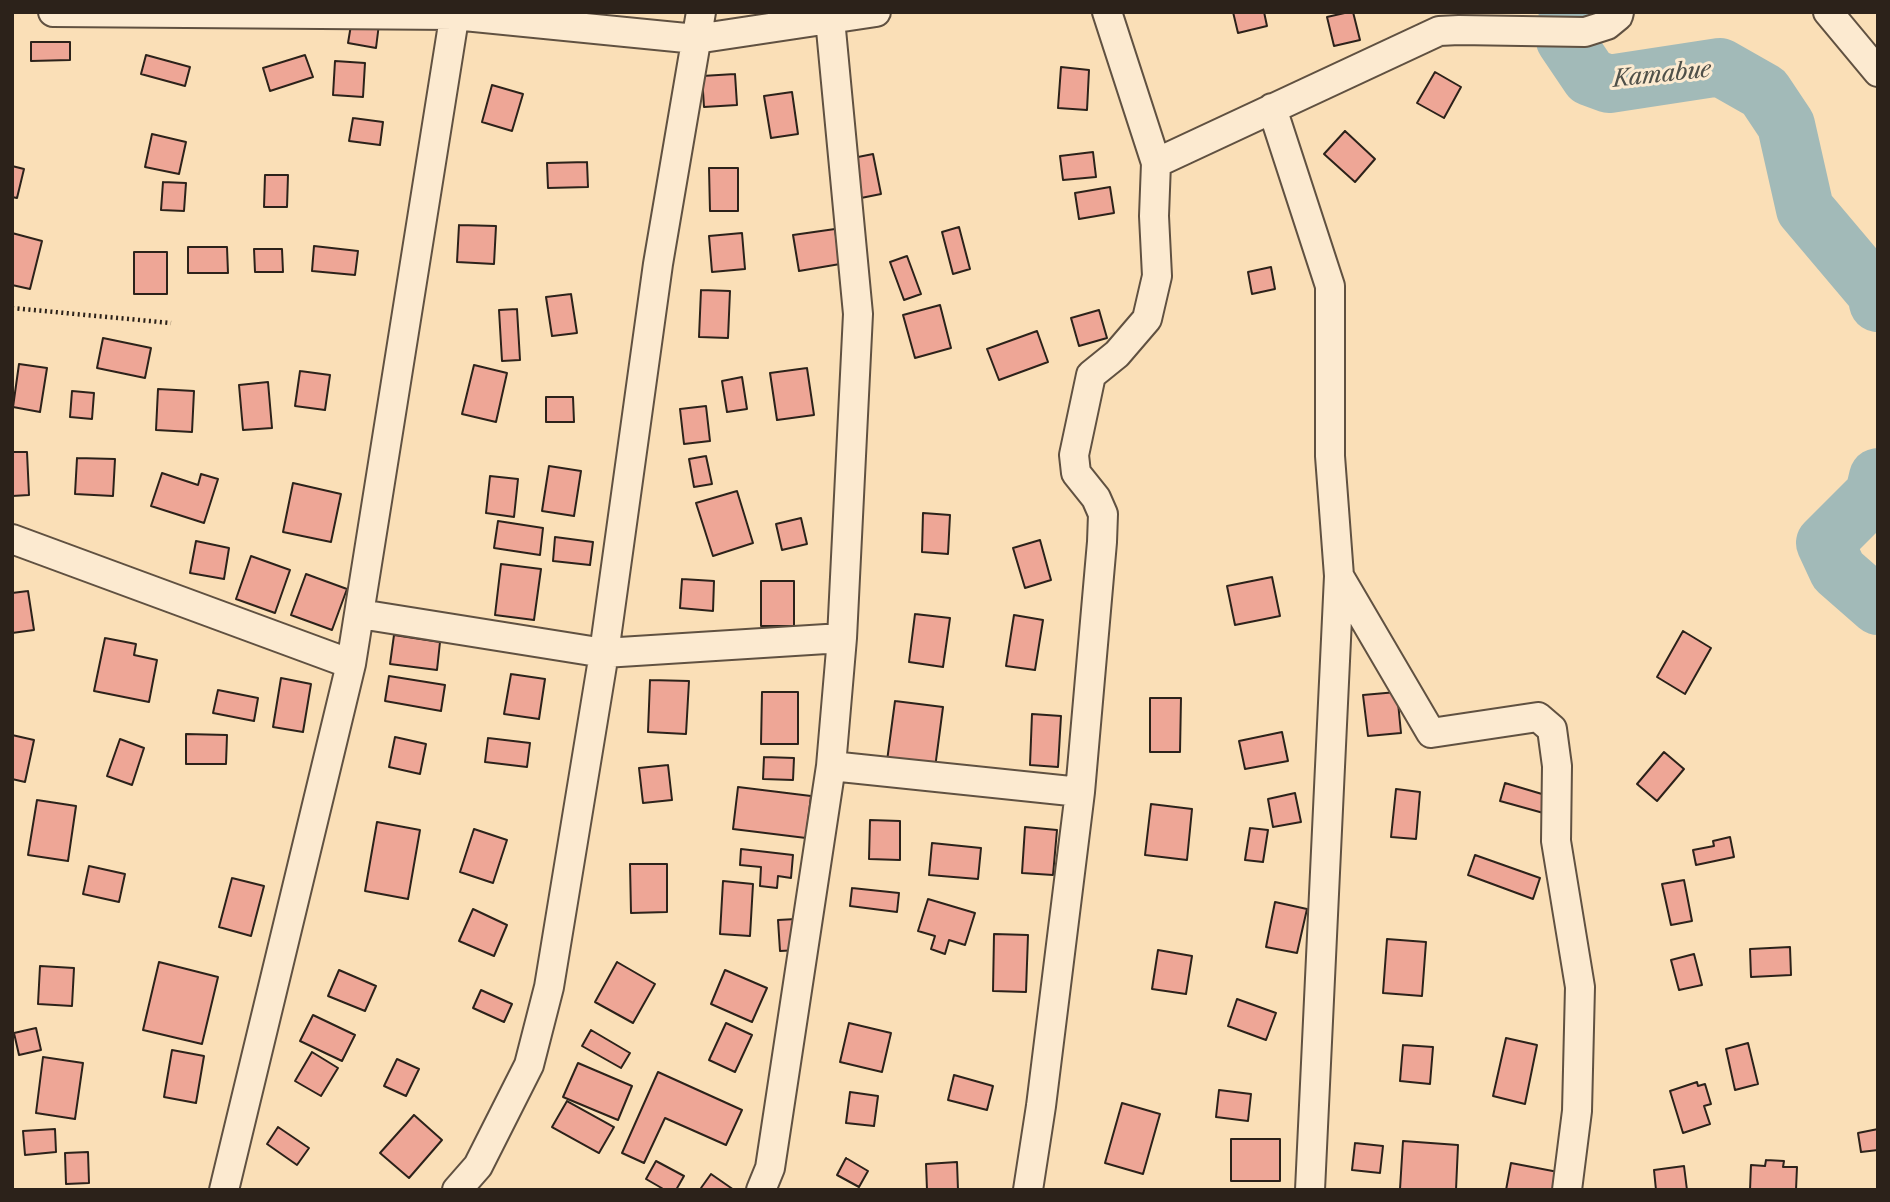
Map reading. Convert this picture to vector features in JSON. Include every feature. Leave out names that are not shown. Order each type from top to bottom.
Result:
[{"type":"street","points":[[53,12],[455,14],[698,26],[830,19],[876,12]]},
{"type":"street","points":[[1028,1190],[1080,792],[1103,514],[1096,498],[1076,473],[1074,455],[1091,375],[1116,354],[1147,319],[1157,276],[1154,216],[1156,163],[1107,12]]},
{"type":"street","points":[[1156,163],[1439,31],[1585,32],[1607,25],[1619,12]]},
{"type":"street","points":[[1828,12],[1878,72]]},
{"type":"street","points":[[224,1190],[351,664],[455,14]]},
{"type":"street","points":[[761,1190],[770,1168],[831,766],[842,638],[858,314],[830,19]]},
{"type":"street","points":[[457,1190],[478,1166],[529,1065],[549,987],[604,653],[658,264],[698,26]]},
{"type":"street","points":[[1272,108],[1330,286],[1330,456],[1339,576],[1310,1190]]},
{"type":"street","points":[[12,539],[351,664]]},
{"type":"street","points":[[1339,576],[1431,733],[1538,717],[1552,729],[1557,766],[1556,841],[1580,987],[1577,1111],[1567,1190]]},
{"type":"street","points":[[360,614],[604,653],[842,638]]},
{"type":"street","points":[[831,766],[1080,792]]},
{"type":"path","points":[[12,308],[171,323]]},
{"type":"building","points":[[1233,12],[1264,12],[1267,26],[1238,33]]},
{"type":"building","points":[[1353,12],[1360,40],[1334,46],[1327,17]]},
{"type":"building","points":[[352,19],[379,24],[376,48],[348,43]]},
{"type":"building","points":[[31,42],[70,42],[70,60],[31,61]]},
{"type":"building","points":[[146,55],[190,67],[185,86],[141,74]]},
{"type":"building","points":[[305,55],[313,77],[270,91],[263,68]]},
{"type":"building","points":[[335,61],[365,63],[363,97],[333,95]]},
{"type":"building","points":[[1061,67],[1089,70],[1087,110],[1058,108]]},
{"type":"building","points":[[1435,72],[1461,87],[1444,118],[1417,103]]},
{"type":"building","points":[[735,74],[737,105],[704,107],[702,76]]},
{"type":"building","points":[[492,85],[523,94],[512,131],[482,122]]},
{"type":"building","points":[[792,92],[798,134],[771,138],[764,96]]},
{"type":"building","points":[[353,118],[383,122],[380,145],[349,141]]},
{"type":"building","points":[[1345,131],[1375,159],[1355,182],[1324,154]]},
{"type":"building","points":[[152,134],[186,142],[179,174],[145,167]]},
{"type":"building","points":[[1093,152],[1096,177],[1063,180],[1060,156]]},
{"type":"building","points":[[873,154],[881,194],[856,199],[848,159]]},
{"type":"building","points":[[587,162],[588,187],[548,188],[547,163]]},
{"type":"building","points":[[12,166],[24,169],[17,198],[12,197]]},
{"type":"building","points":[[709,168],[738,168],[738,211],[710,211]]},
{"type":"building","points":[[265,175],[288,175],[287,207],[264,207]]},
{"type":"building","points":[[163,182],[186,183],[184,211],[161,210]]},
{"type":"building","points":[[1110,187],[1114,213],[1079,219],[1075,193]]},
{"type":"building","points":[[459,225],[496,226],[494,264],[457,262]]},
{"type":"building","points":[[959,227],[970,269],[953,274],[942,232]]},
{"type":"building","points":[[835,229],[840,264],[799,271],[793,235]]},
{"type":"building","points":[[12,233],[42,241],[30,289],[12,285]]},
{"type":"building","points":[[742,233],[745,269],[712,272],[709,236]]},
{"type":"building","points":[[314,246],[358,251],[355,275],[312,271]]},
{"type":"building","points":[[188,247],[227,247],[228,273],[188,273]]},
{"type":"building","points":[[254,249],[282,249],[283,272],[255,272]]},
{"type":"building","points":[[134,252],[167,252],[167,294],[134,294]]},
{"type":"building","points":[[907,256],[921,294],[904,300],[890,262]]},
{"type":"building","points":[[1271,267],[1275,289],[1252,294],[1248,272]]},
{"type":"building","points":[[701,290],[730,291],[728,338],[699,337]]},
{"type":"building","points":[[571,294],[577,333],[552,336],[546,297]]},
{"type":"building","points":[[940,305],[951,348],[915,358],[903,315]]},
{"type":"building","points":[[517,309],[520,360],[502,361],[499,310]]},
{"type":"building","points":[[1099,310],[1107,338],[1079,346],[1071,318]]},
{"type":"building","points":[[1037,331],[1048,362],[999,380],[987,349]]},
{"type":"building","points":[[103,338],[151,348],[145,378],[97,368]]},
{"type":"building","points":[[19,364],[47,368],[40,412],[13,407]]},
{"type":"building","points":[[474,365],[507,373],[496,422],[462,414]]},
{"type":"building","points":[[807,368],[814,415],[777,420],[770,373]]},
{"type":"building","points":[[300,371],[330,375],[325,410],[295,406]]},
{"type":"building","points":[[742,377],[747,409],[727,412],[722,381]]},
{"type":"building","points":[[268,382],[272,428],[243,430],[239,385]]},
{"type":"building","points":[[158,389],[194,391],[192,432],[156,430]]},
{"type":"building","points":[[72,391],[94,393],[92,419],[70,417]]},
{"type":"building","points":[[546,397],[573,397],[574,422],[546,422]]},
{"type":"building","points":[[706,406],[710,441],[684,444],[680,409]]},
{"type":"building","points":[[12,452],[27,452],[29,495],[12,496]]},
{"type":"building","points":[[706,456],[712,484],[694,487],[689,459]]},
{"type":"building","points":[[77,458],[115,459],[113,496],[75,494]]},
{"type":"building","points":[[549,466],[581,471],[574,516],[542,511]]},
{"type":"building","points":[[162,473],[198,485],[201,474],[218,479],[204,523],[151,506]]},
{"type":"building","points":[[490,476],[518,479],[514,517],[486,513]]},
{"type":"building","points":[[293,483],[341,494],[331,542],[283,532]]},
{"type":"building","points":[[737,491],[753,543],[713,556],[696,503]]},
{"type":"building","points":[[923,513],[950,515],[948,554],[922,552]]},
{"type":"building","points":[[801,518],[807,544],[782,550],[776,524]]},
{"type":"building","points":[[498,521],[543,528],[540,555],[494,548]]},
{"type":"building","points":[[555,537],[593,542],[590,565],[553,561]]},
{"type":"building","points":[[1040,540],[1051,580],[1025,588],[1013,548]]},
{"type":"building","points":[[196,541],[229,548],[224,579],[190,573]]},
{"type":"building","points":[[251,556],[290,570],[275,613],[236,599]]},
{"type":"building","points":[[501,564],[541,569],[534,620],[495,615]]},
{"type":"building","points":[[306,574],[347,589],[332,630],[291,615]]},
{"type":"building","points":[[1272,577],[1280,616],[1235,625],[1227,586]]},
{"type":"building","points":[[682,579],[714,581],[713,611],[680,608]]},
{"type":"building","points":[[761,581],[794,581],[794,626],[761,626]]},
{"type":"building","points":[[28,591],[34,630],[12,633],[12,593]]},
{"type":"building","points":[[915,614],[950,618],[943,667],[909,662]]},
{"type":"building","points":[[1014,615],[1043,620],[1035,670],[1006,666]]},
{"type":"building","points":[[1683,631],[1711,648],[1685,694],[1657,677]]},
{"type":"building","points":[[394,635],[440,642],[437,670],[390,664]]},
{"type":"building","points":[[105,638],[136,644],[134,655],[157,660],[149,702],[94,691]]},
{"type":"building","points":[[511,674],[545,679],[539,719],[504,714]]},
{"type":"building","points":[[389,676],[445,685],[441,711],[385,701]]},
{"type":"building","points":[[281,678],[311,684],[303,732],[273,727]]},
{"type":"building","points":[[650,680],[689,681],[686,734],[648,732]]},
{"type":"building","points":[[218,690],[258,698],[254,721],[213,713]]},
{"type":"building","points":[[762,692],[798,692],[798,744],[761,744]]},
{"type":"building","points":[[1397,692],[1401,733],[1368,736],[1363,695]]},
{"type":"building","points":[[1150,698],[1181,698],[1180,752],[1150,752]]},
{"type":"building","points":[[895,701],[943,707],[935,768],[887,761]]},
{"type":"building","points":[[1032,714],[1061,716],[1058,767],[1030,765]]},
{"type":"building","points":[[1282,732],[1288,761],[1245,769],[1239,741]]},
{"type":"building","points":[[186,734],[227,735],[226,764],[186,764]]},
{"type":"building","points":[[12,735],[34,740],[25,782],[12,779]]},
{"type":"building","points":[[395,737],[426,744],[420,774],[389,767]]},
{"type":"building","points":[[488,738],[530,743],[527,767],[485,762]]},
{"type":"building","points":[[120,739],[144,748],[132,785],[107,776]]},
{"type":"building","points":[[1664,752],[1684,769],[1657,801],[1637,784]]},
{"type":"building","points":[[764,757],[794,758],[793,780],[763,779]]},
{"type":"building","points":[[668,765],[672,800],[643,803],[639,768]]},
{"type":"building","points":[[1505,783],[1552,797],[1547,814],[1500,801]]},
{"type":"building","points":[[738,787],[811,796],[806,838],[733,829]]},
{"type":"building","points":[[1396,789],[1420,792],[1416,839],[1391,837]]},
{"type":"building","points":[[1295,793],[1301,822],[1273,827],[1268,799]]},
{"type":"building","points":[[37,800],[76,806],[68,861],[28,855]]},
{"type":"building","points":[[1151,804],[1192,809],[1187,860],[1145,855]]},
{"type":"building","points":[[870,820],[900,821],[900,860],[869,859]]},
{"type":"building","points":[[377,822],[420,830],[408,899],[365,891]]},
{"type":"building","points":[[1025,827],[1057,830],[1053,875],[1022,873]]},
{"type":"building","points":[[1250,828],[1268,830],[1263,862],[1245,860]]},
{"type":"building","points":[[474,829],[507,840],[493,883],[460,872]]},
{"type":"building","points":[[1730,837],[1734,857],[1696,865],[1693,850],[1714,846],[1713,841]]},
{"type":"building","points":[[932,843],[981,848],[978,879],[929,875]]},
{"type":"building","points":[[741,849],[793,855],[791,878],[778,876],[777,888],[760,886],[761,867],[740,865]]},
{"type":"building","points":[[1475,855],[1540,878],[1533,899],[1468,875]]},
{"type":"building","points":[[630,864],[667,864],[667,912],[631,913]]},
{"type":"building","points":[[89,866],[125,874],[119,902],[83,894]]},
{"type":"building","points":[[232,878],[264,886],[251,936],[219,927]]},
{"type":"building","points":[[1684,880],[1692,921],[1671,925],[1662,884]]},
{"type":"building","points":[[723,881],[753,884],[750,936],[720,934]]},
{"type":"building","points":[[852,888],[899,893],[897,912],[850,906]]},
{"type":"building","points":[[928,899],[975,913],[965,945],[949,940],[945,954],[931,949],[935,936],[918,931]]},
{"type":"building","points":[[1275,902],[1307,909],[1297,953],[1266,947]]},
{"type":"building","points":[[473,909],[507,925],[494,956],[459,941]]},
{"type":"building","points":[[796,919],[799,950],[780,951],[778,920]]},
{"type":"building","points":[[994,934],[1028,935],[1026,992],[993,991]]},
{"type":"building","points":[[1387,939],[1426,942],[1422,996],[1383,993]]},
{"type":"building","points":[[1790,947],[1791,975],[1751,977],[1750,949]]},
{"type":"building","points":[[1158,950],[1192,956],[1186,994],[1152,989]]},
{"type":"building","points":[[1694,954],[1702,985],[1679,990],[1671,960]]},
{"type":"building","points":[[159,962],[218,977],[202,1044],[143,1030]]},
{"type":"building","points":[[617,962],[655,984],[633,1023],[595,1002]]},
{"type":"building","points":[[40,966],[74,968],[72,1006],[38,1004]]},
{"type":"building","points":[[339,970],[376,986],[365,1011],[328,996]]},
{"type":"building","points":[[725,970],[767,988],[752,1022],[711,1004]]},
{"type":"building","points":[[481,990],[512,1004],[504,1022],[473,1008]]},
{"type":"building","points":[[1237,999],[1276,1013],[1266,1040],[1228,1026]]},
{"type":"building","points":[[313,1015],[355,1035],[342,1061],[300,1041]]},
{"type":"building","points":[[726,1023],[752,1035],[735,1072],[709,1060]]},
{"type":"building","points":[[849,1023],[891,1033],[882,1072],[840,1062]]},
{"type":"building","points":[[36,1028],[41,1050],[19,1055],[14,1033]]},
{"type":"building","points":[[591,1030],[630,1053],[621,1068],[582,1046]]},
{"type":"building","points":[[1506,1038],[1537,1045],[1525,1104],[1493,1096]]},
{"type":"building","points":[[1748,1043],[1758,1084],[1735,1090],[1726,1049]]},
{"type":"building","points":[[1403,1045],[1433,1047],[1430,1084],[1400,1081]]},
{"type":"building","points":[[172,1050],[204,1056],[196,1103],[164,1097]]},
{"type":"building","points":[[312,1052],[338,1068],[321,1096],[295,1081]]},
{"type":"building","points":[[43,1057],[83,1063],[75,1119],[36,1113]]},
{"type":"building","points":[[397,1059],[419,1069],[406,1096],[384,1086]]},
{"type":"building","points":[[578,1063],[632,1086],[618,1120],[563,1097]]},
{"type":"building","points":[[658,1072],[742,1110],[726,1145],[665,1118],[644,1163],[622,1153]]},
{"type":"building","points":[[954,1075],[993,1086],[987,1110],[948,1100]]},
{"type":"building","points":[[1697,1082],[1698,1086],[1705,1084],[1711,1104],[1704,1106],[1710,1124],[1683,1133],[1670,1091]]},
{"type":"building","points":[[1219,1090],[1251,1094],[1248,1121],[1216,1117]]},
{"type":"building","points":[[850,1092],[878,1096],[874,1126],[846,1123]]},
{"type":"building","points":[[567,1101],[614,1127],[599,1153],[552,1127]]},
{"type":"building","points":[[1122,1103],[1160,1114],[1143,1174],[1105,1163]]},
{"type":"building","points":[[414,1115],[442,1140],[409,1178],[380,1153]]},
{"type":"building","points":[[278,1127],[309,1148],[297,1165],[267,1144]]},
{"type":"building","points":[[55,1129],[56,1152],[25,1155],[23,1131]]},
{"type":"building","points":[[1878,1129],[1878,1150],[1861,1152],[1858,1133]]},
{"type":"building","points":[[1231,1139],[1280,1139],[1280,1181],[1231,1181]]},
{"type":"building","points":[[1403,1141],[1458,1145],[1456,1190],[1400,1189]]},
{"type":"building","points":[[1355,1143],[1383,1146],[1380,1173],[1352,1170]]},
{"type":"building","points":[[88,1152],[89,1183],[66,1184],[65,1153]]},
{"type":"building","points":[[846,1158],[868,1171],[859,1187],[837,1175]]},
{"type":"building","points":[[1766,1160],[1784,1161],[1783,1167],[1797,1167],[1796,1190],[1750,1190],[1751,1165],[1765,1166]]},
{"type":"building","points":[[656,1161],[684,1176],[676,1190],[665,1190],[646,1179]]},
{"type":"building","points":[[957,1162],[958,1190],[927,1190],[926,1164]]},
{"type":"building","points":[[1511,1163],[1558,1172],[1554,1190],[1506,1190]]},
{"type":"building","points":[[1684,1166],[1687,1190],[1656,1190],[1654,1170]]},
{"type":"building","points":[[711,1174],[734,1190],[703,1190],[701,1188]]},
{"type":"waterway","name":"Kamabue","points":[[1568,12],[1565,40],[1590,77],[1609,84],[1720,67],[1764,92],[1786,125],[1805,209],[1876,293],[1878,303]]},
{"type":"waterway","name":"Kamabue","points":[[1878,477],[1874,494],[1825,543],[1838,571],[1878,606]]}]
